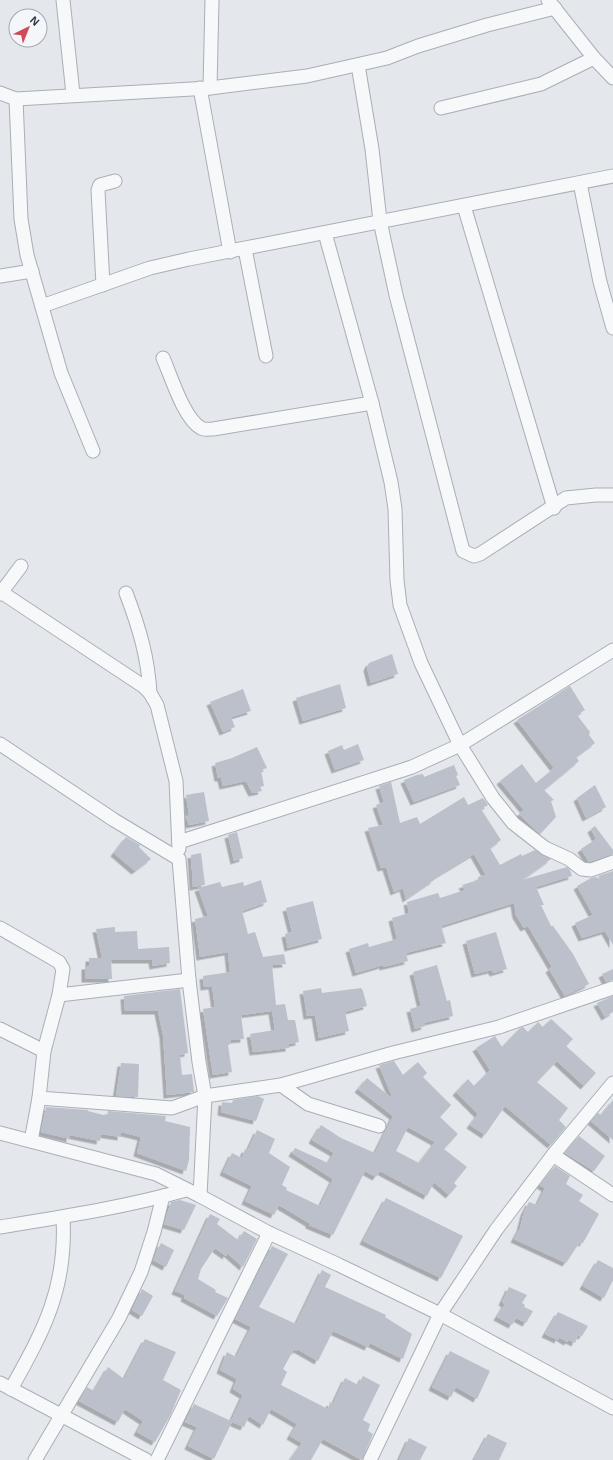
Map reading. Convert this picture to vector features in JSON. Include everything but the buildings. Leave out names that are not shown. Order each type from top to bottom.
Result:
[{"type":"street","points":[[63,0],[73,94]]},
{"type":"street","points":[[212,0],[205,88],[230,252]]},
{"type":"street","points":[[0,93],[16,98],[205,88],[307,76],[387,58],[418,46],[551,4],[594,58],[613,78]]},
{"type":"street","points":[[441,108],[541,84],[594,58]]},
{"type":"street","points":[[358,65],[372,149],[380,221],[398,303],[464,551],[474,556],[480,554],[554,508],[566,498],[613,495]]},
{"type":"street","points":[[16,98],[21,219],[32,271],[61,373],[93,451]]},
{"type":"street","points":[[42,306],[150,268],[245,250],[380,221],[464,206],[613,176]]},
{"type":"street","points":[[103,285],[98,190],[100,185],[104,182],[115,181]]},
{"type":"street","points":[[580,183],[600,282],[613,328]]},
{"type":"street","points":[[464,206],[554,508]]},
{"type":"street","points":[[324,233],[372,403],[392,482],[396,580],[400,605],[421,663],[460,745],[493,798],[513,823],[545,848],[569,859],[582,869],[591,870],[613,862]]},
{"type":"street","points":[[245,250],[266,356]]},
{"type":"street","points":[[0,276],[32,271]]},
{"type":"street","points":[[163,358],[188,414],[194,423],[202,429],[213,429],[372,403]]},
{"type":"street","points":[[21,566],[1,593],[138,683],[150,693],[157,705],[176,781],[179,859],[189,980],[199,1062],[205,1096],[200,1196]]},
{"type":"street","points":[[126,594],[143,640],[149,669],[150,693]]},
{"type":"street","points":[[179,842],[412,768],[460,745],[613,650]]},
{"type":"street","points":[[0,744],[114,820],[179,859]]},
{"type":"street","points":[[0,928],[62,965],[63,969],[58,996],[44,1051],[39,1098],[31,1141]]},
{"type":"street","points":[[58,996],[189,980]]},
{"type":"street","points":[[39,1098],[172,1108],[205,1096],[281,1085],[393,1053],[499,1027],[613,988]]},
{"type":"street","points":[[0,1029],[44,1051]]},
{"type":"street","points":[[370,1460],[440,1314],[496,1230],[553,1155],[613,1083]]},
{"type":"street","points":[[281,1085],[308,1104],[379,1126]]},
{"type":"street","points":[[0,1133],[156,1174],[269,1233],[440,1314],[613,1408]]},
{"type":"street","points":[[553,1155],[613,1195]]},
{"type":"street","points":[[0,1227],[63,1217],[186,1190]]},
{"type":"street","points":[[35,1460],[119,1318],[141,1272],[154,1232],[163,1196]]},
{"type":"street","points":[[63,1217],[64,1256],[51,1309],[38,1339],[6,1386],[61,1417],[146,1460]]},
{"type":"street","points":[[157,1460],[269,1233]]}]
